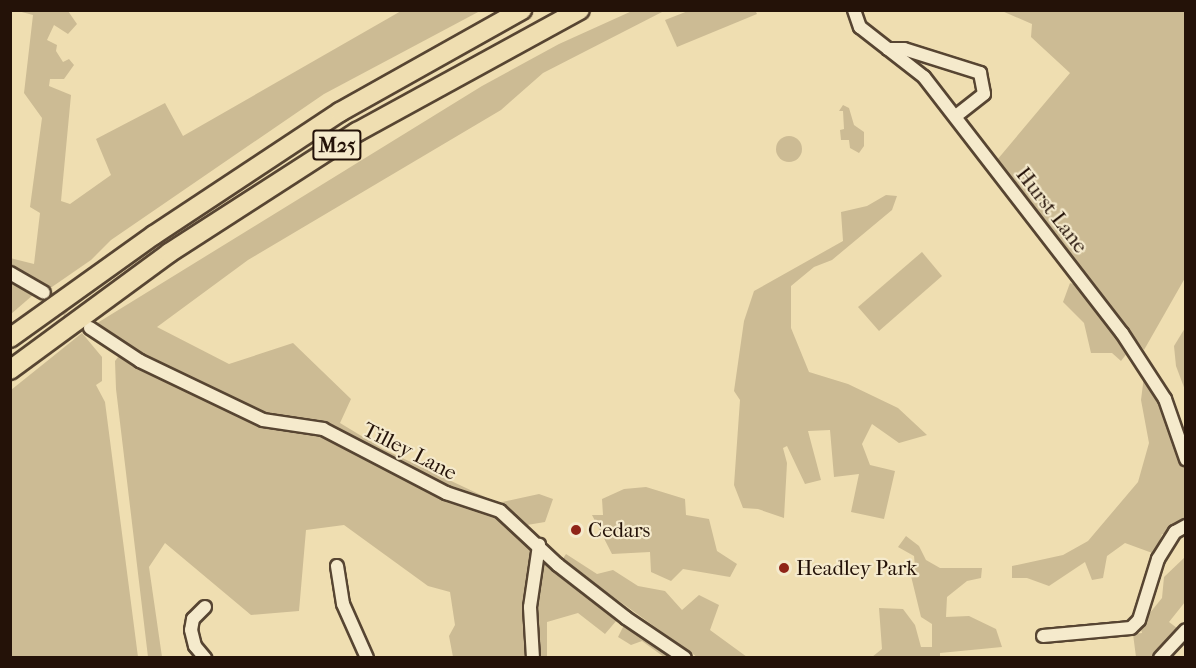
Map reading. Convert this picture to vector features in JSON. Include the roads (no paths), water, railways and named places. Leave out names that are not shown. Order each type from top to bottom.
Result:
[{"type":"highway","name":"M25","points":[[10,339],[154,235],[340,112],[522,10]]},
{"type":"highway","name":"M25","points":[[10,370],[169,253],[357,132],[580,10]]},
{"type":"street","name":"Hurst Lane","points":[[854,10],[860,27],[924,77],[1122,333],[1165,399],[1185,459]]},
{"type":"street","points":[[888,49],[904,49],[980,73],[984,94],[956,116]]},
{"type":"street","points":[[10,273],[44,293]]},
{"type":"street","name":"Tilley Lane","points":[[90,328],[140,361],[263,420],[323,429],[446,493],[500,511],[626,618],[685,657]]},
{"type":"street","points":[[1043,636],[1131,628],[1139,620],[1158,559],[1175,532],[1185,526]]},
{"type":"street","points":[[533,657],[530,607],[539,545]]},
{"type":"street","points":[[337,566],[343,604],[368,657]]},
{"type":"street","points":[[204,657],[195,646],[191,630],[193,619],[205,607]]},
{"type":"street","points":[[1160,657],[1185,630]]},
{"type":"tunnel","points":[[44,293],[84,323]]},
{"type":"place","name":"Cedars","points":[[576,530]]},
{"type":"place","name":"Headley Park","points":[[784,568]]}]
